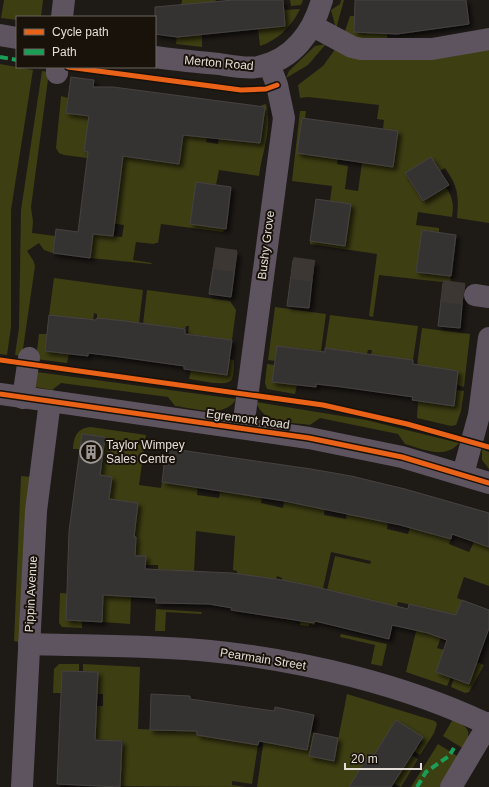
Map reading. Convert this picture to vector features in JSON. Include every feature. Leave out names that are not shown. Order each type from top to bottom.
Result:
[{"type":"street","points":[[62,16],[64,0]]},
{"type":"street","name":"Merton Road","points":[[156,57],[239,67],[257,67],[269,64],[286,56],[297,46],[313,26],[322,0]]},
{"type":"street","points":[[313,26],[352,47],[361,49],[432,49],[489,39]]},
{"type":"street","points":[[0,35],[16,38]]},
{"type":"street","name":"Bushy Grove","points":[[243,428],[284,118],[278,85],[269,64]]},
{"type":"street","points":[[463,474],[479,415],[489,338]]},
{"type":"street","points":[[23,398],[29,358]]},
{"type":"street","name":"Egremont Road","points":[[0,394],[243,428],[350,446],[463,474],[489,483]]},
{"type":"street","name":"Pippin Avenue","points":[[22,787],[36,511],[50,401]]},
{"type":"street","name":"Pearmain Street","points":[[29,644],[182,649],[266,658],[320,669],[402,691],[489,724]]},
{"type":"street","points":[[451,787],[489,724]]},
{"type":"shaded area","points":[[4,0],[43,0],[41,16],[16,16],[16,20],[1,18]]},
{"type":"shaded area","points":[[182,0],[216,0],[186,36],[202,34],[202,47],[176,44]]},
{"type":"shaded area","points":[[290,0],[303,0],[301,5],[291,6]]},
{"type":"shaded area","points":[[341,0],[344,0],[336,29],[331,10],[340,4]]},
{"type":"shaded area","points":[[300,9],[289,27],[284,32],[273,40],[260,46],[258,29],[285,26],[284,10]]},
{"type":"shaded area","points":[[350,16],[354,16],[354,32],[387,34],[387,41],[361,40],[344,34]]},
{"type":"shaded area","points":[[326,44],[308,65],[286,78],[289,71],[315,46]]},
{"type":"shaded area","points":[[489,47],[489,223],[457,218],[458,197],[453,180],[445,168],[440,171],[434,161],[405,174],[423,202],[446,187],[450,195],[453,205],[452,217],[418,212],[416,225],[439,228],[439,232],[422,230],[416,272],[450,276],[451,283],[379,275],[373,317],[369,316],[377,254],[310,244],[310,241],[345,245],[351,204],[330,201],[332,186],[292,181],[300,111],[306,111],[305,119],[302,119],[297,153],[338,158],[337,164],[348,166],[345,189],[358,191],[362,163],[393,167],[398,132],[383,129],[384,120],[377,119],[379,105],[308,97],[300,98],[298,85],[323,66],[336,48]]},
{"type":"shaded area","points":[[0,64],[33,70],[11,210],[11,327],[7,355],[0,354]]},
{"type":"shaded area","points":[[42,71],[49,72],[31,207],[33,222],[32,233],[55,236],[53,253],[44,250],[39,243],[27,251],[35,266],[22,356],[15,355],[19,328],[21,210]]},
{"type":"shaded area","points":[[61,96],[68,98],[66,113],[89,116],[84,151],[133,158],[138,129],[170,131],[166,162],[179,164],[183,135],[207,138],[206,142],[218,144],[219,137],[262,105],[266,104],[268,113],[268,131],[259,176],[219,170],[216,185],[196,183],[190,224],[224,229],[223,232],[161,224],[158,243],[136,242],[133,260],[152,263],[151,264],[90,258],[93,234],[122,237],[124,225],[100,222],[103,160],[64,155],[59,153],[56,148]]},
{"type":"shaded area","points":[[54,278],[143,290],[139,323],[97,318],[97,314],[94,313],[93,321],[49,315]]},
{"type":"shaded area","points":[[147,290],[230,301],[236,310],[232,340],[188,334],[189,326],[186,326],[185,329],[143,324]]},
{"type":"shaded area","points":[[275,307],[326,314],[321,351],[277,346],[275,361],[268,360]]},
{"type":"shaded area","points":[[330,315],[418,326],[413,360],[371,355],[372,350],[368,350],[367,354],[325,348]]},
{"type":"shaded area","points":[[422,328],[470,334],[464,387],[457,385],[458,371],[417,365]]},
{"type":"shaded area","points":[[39,334],[47,334],[45,351],[69,354],[67,363],[36,359]]},
{"type":"shaded area","points":[[229,359],[234,360],[234,370],[232,379],[229,382],[219,383],[189,379],[191,370],[227,375]]},
{"type":"shaded area","points":[[267,364],[275,365],[273,382],[297,385],[295,394],[267,389],[265,383]]},
{"type":"shaded area","points":[[37,372],[236,399],[231,405],[224,409],[217,411],[199,410],[175,406],[168,397],[61,383],[52,390],[35,387]]},
{"type":"shaded area","points":[[456,390],[464,391],[461,411],[456,425],[451,426],[417,418],[418,401],[454,406]]},
{"type":"shaded area","points":[[256,402],[366,420],[459,443],[447,451],[434,452],[405,444],[398,434],[320,418],[310,425],[278,421],[265,414]]},
{"type":"shaded area","points":[[91,427],[146,435],[139,485],[161,488],[162,482],[198,487],[197,495],[219,498],[220,492],[262,497],[261,503],[283,508],[284,502],[325,509],[324,515],[346,519],[347,513],[388,523],[387,529],[408,534],[410,528],[451,539],[449,544],[469,552],[474,542],[489,547],[489,586],[464,577],[457,598],[462,600],[447,639],[441,637],[437,648],[444,650],[436,672],[451,677],[447,686],[406,672],[422,607],[398,602],[397,607],[327,590],[335,556],[370,564],[371,561],[331,552],[315,625],[309,624],[309,626],[300,625],[301,621],[314,623],[321,588],[282,580],[282,578],[277,576],[276,580],[237,574],[237,571],[233,570],[235,536],[196,531],[194,572],[158,569],[158,565],[146,565],[146,556],[134,556],[112,536],[136,516],[138,503],[109,499],[112,477],[77,472],[77,469],[100,472],[105,437],[82,434],[80,449],[73,449],[75,437],[79,431]]},
{"type":"shaded area","points":[[482,449],[489,452],[489,469],[482,460]]},
{"type":"shaded area","points":[[21,476],[31,477],[19,642],[14,641]]},
{"type":"shaded area","points":[[60,593],[131,597],[130,624],[102,622],[103,599],[67,598],[66,620],[82,621],[82,628],[62,627],[59,623]]},
{"type":"shaded area","points":[[156,609],[202,612],[201,614],[166,612],[165,631],[155,631]]},
{"type":"shaded area","points":[[341,634],[387,644],[382,666],[371,664],[375,645],[340,637]]},
{"type":"shaded area","points":[[477,662],[484,665],[469,692],[465,693],[451,687],[454,678],[469,684]]},
{"type":"shaded area","points":[[59,664],[79,664],[79,671],[63,671],[62,693],[53,693],[54,669]]},
{"type":"shaded area","points":[[83,664],[140,667],[138,729],[189,731],[201,703],[197,735],[258,745],[252,784],[232,781],[232,785],[246,787],[96,786],[99,752],[122,753],[123,741],[95,739],[96,706],[103,706],[103,694],[97,694],[98,672],[83,671]]},
{"type":"shaded area","points":[[347,694],[435,721],[437,724],[434,733],[420,755],[414,751],[422,742],[421,740],[396,720],[379,747],[405,764],[411,755],[418,759],[401,787],[393,783],[400,771],[370,753],[353,781],[363,787],[257,787],[268,710],[314,733],[309,756],[334,760]]},
{"type":"shaded area","points":[[453,719],[463,725],[468,731],[468,738],[464,749],[443,736]]},
{"type":"shaded area","points":[[438,744],[459,757],[440,787],[411,787]]},
{"type":"building","points":[[234,0],[283,0],[285,26],[177,37],[156,34],[155,7]]},
{"type":"building","points":[[355,0],[466,0],[469,24],[397,34],[354,32]]},
{"type":"building","points":[[71,77],[94,80],[93,87],[113,87],[265,107],[260,143],[183,135],[179,164],[123,156],[113,236],[93,234],[90,258],[53,253],[56,229],[78,232],[88,152],[84,151],[89,116],[66,113]]},
{"type":"building","points":[[302,118],[398,131],[393,167],[297,153]]},
{"type":"building","points":[[431,157],[449,185],[423,201],[405,173]]},
{"type":"building","points":[[196,182],[231,187],[226,229],[190,224]]},
{"type":"building","points":[[316,199],[351,204],[345,246],[310,241]]},
{"type":"building","points":[[422,230],[456,235],[451,276],[416,272]]},
{"type":"building","points":[[216,250],[237,252],[231,297],[209,294]]},
{"type":"building","points":[[293,260],[314,262],[309,308],[287,306]]},
{"type":"building","points":[[443,283],[465,285],[460,328],[438,326]]},
{"type":"building","points":[[49,315],[96,320],[97,318],[185,329],[185,334],[232,340],[227,375],[184,369],[184,366],[113,356],[88,353],[88,356],[45,351]]},
{"type":"building","points":[[277,346],[325,352],[325,348],[413,360],[413,364],[458,371],[454,406],[412,400],[413,397],[342,387],[316,384],[316,387],[272,382]]},
{"type":"building","points":[[82,434],[105,437],[100,475],[112,477],[109,499],[138,503],[134,537],[136,537],[135,556],[146,556],[145,569],[232,573],[282,580],[408,609],[409,604],[456,615],[462,600],[489,610],[489,628],[469,684],[436,672],[447,640],[428,633],[392,625],[389,639],[315,621],[314,623],[231,610],[232,608],[209,604],[156,603],[156,598],[103,595],[102,622],[66,620],[69,531]]},
{"type":"building","points":[[166,448],[351,476],[405,489],[489,513],[489,547],[452,534],[451,539],[400,525],[284,501],[162,482]]},
{"type":"building","points":[[62,671],[98,672],[95,740],[122,741],[120,787],[57,784]]},
{"type":"building","points":[[151,694],[190,696],[190,699],[274,711],[275,707],[314,715],[307,750],[259,741],[258,745],[197,735],[197,731],[150,730]]},
{"type":"building","points":[[396,720],[423,737],[391,787],[349,787],[370,753],[374,755]]},
{"type":"building","points":[[314,733],[338,738],[334,761],[309,756]]},
{"type":"tunnel","points":[[214,258],[236,261]]},
{"type":"tunnel","points":[[292,268],[314,271]]},
{"type":"tunnel","points":[[442,291],[464,294]]},
{"type":"marked path","points":[[0,57],[16,60]]},
{"type":"marked path","points":[[417,787],[426,772],[449,756],[454,748]]},
{"type":"cycle path","points":[[76,68],[241,90],[266,89],[277,85]]},
{"type":"cycle path","points":[[0,360],[323,405],[407,424],[489,447]]},
{"type":"cycle path","points":[[0,394],[309,438],[402,457],[489,483]]},
{"type":"place","name":"Taylor Wimpey Sales Centre","points":[[91,452]]}]
